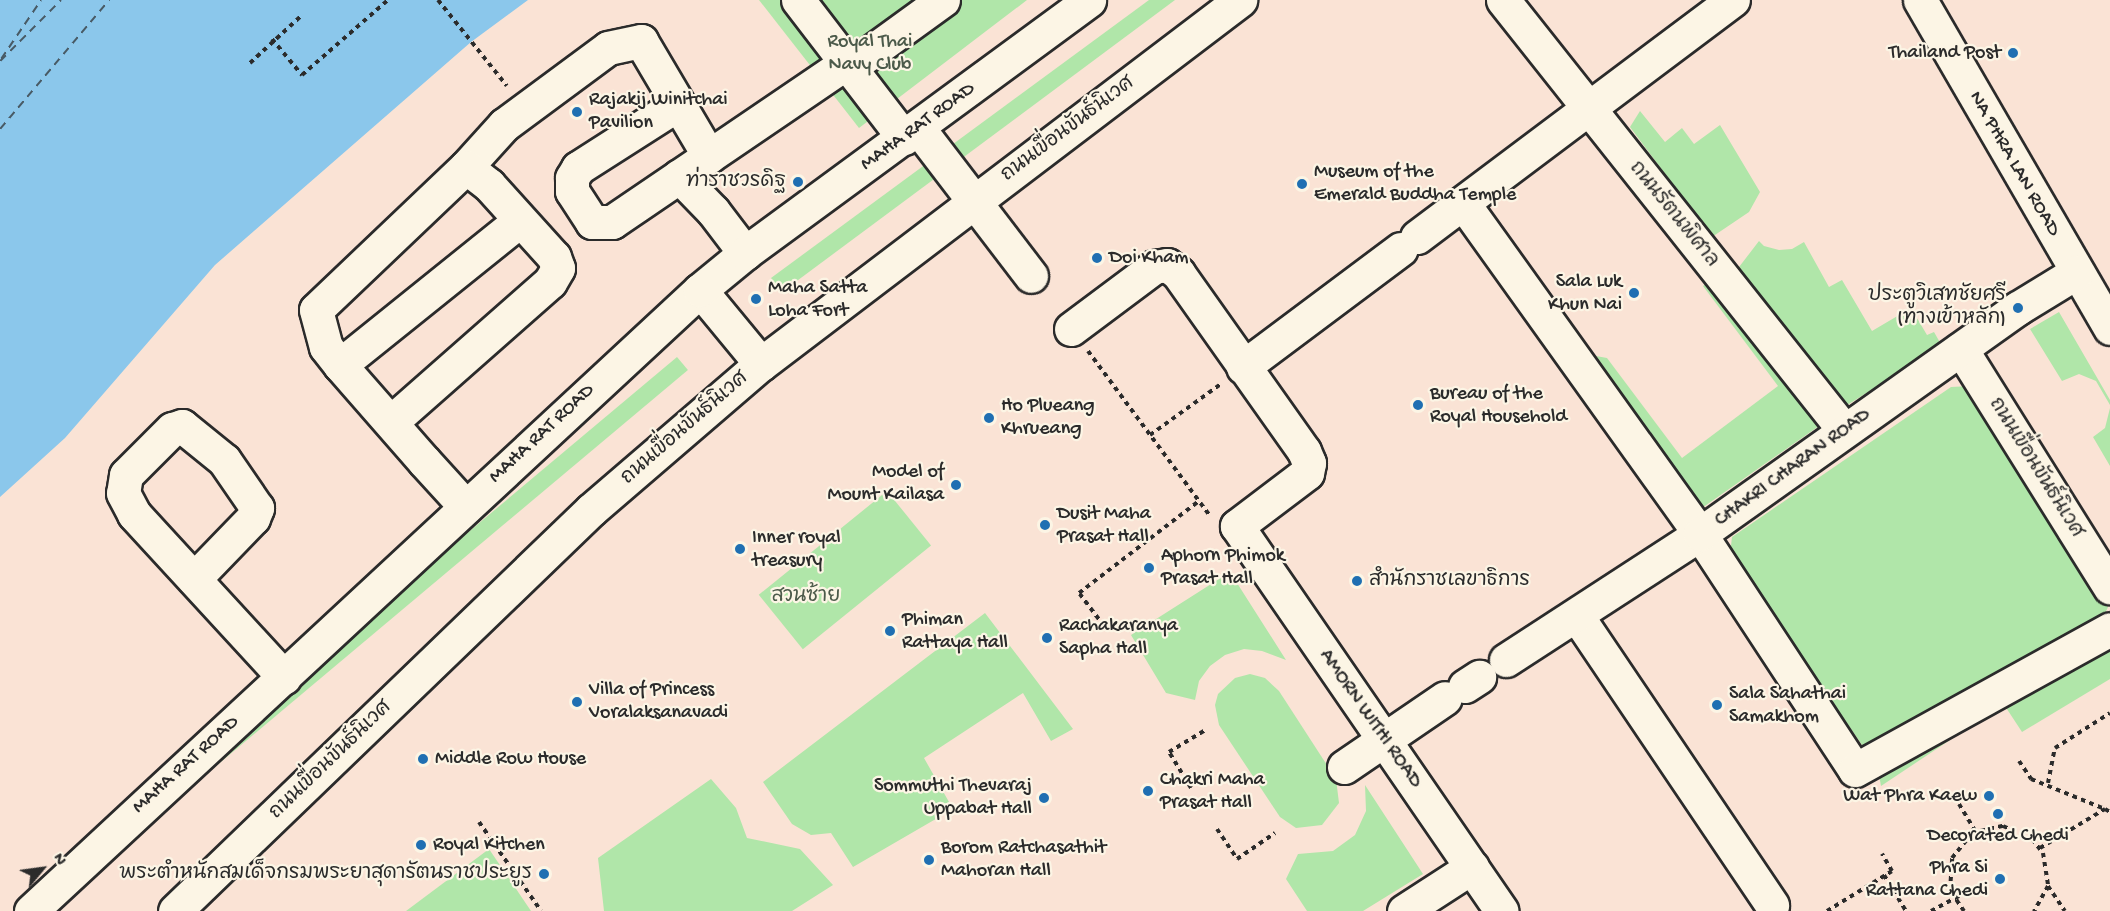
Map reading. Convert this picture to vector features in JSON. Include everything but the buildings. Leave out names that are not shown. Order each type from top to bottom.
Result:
[{"type":"street","points":[[798,0],[848,65],[974,202],[1031,276]]},
{"type":"street","points":[[678,104],[578,168],[572,178],[573,192],[592,222],[612,222],[943,0]]},
{"type":"street","name":"MAHA RAT ROAD","points":[[31,911],[700,290],[745,253],[1089,0]]},
{"type":"street","name":"ถนนเขื่อนขันธ์นิเวศ","points":[[175,911],[591,510],[761,364],[1240,0]]},
{"type":"street","name":"ถนนรัตนพิศาล","points":[[1503,0],[1844,430]]},
{"type":"street","points":[[1243,367],[1590,111],[1733,0]]},
{"type":"street","name":"NA PHRA LAN ROAD","points":[[1920,0],[2077,272],[2106,312]]},
{"type":"street","points":[[466,507],[326,347],[316,310],[466,167],[504,125],[608,48],[641,41],[709,156]]},
{"type":"street","points":[[391,422],[550,282],[558,268],[554,257],[519,221],[489,185],[466,167]]},
{"type":"street","points":[[679,176],[713,211],[745,253]]},
{"type":"street","points":[[1463,203],[1700,534],[1855,770],[2110,629]]},
{"type":"street","points":[[340,364],[519,221]]},
{"type":"street","points":[[1071,329],[1154,267],[1167,265],[1178,273],[1309,463],[1307,473],[1226,524]]},
{"type":"street","name":"CHAKRI CHARAN ROAD","points":[[1506,660],[1700,534],[1961,348],[2077,272]]},
{"type":"street","points":[[700,290],[761,364]]},
{"type":"street","name":"ถนนเขื่อนขันธ์นิเวศ","points":[[1961,348],[2110,587]]},
{"type":"street","name":"AMORN WITHI ROAD","points":[[1226,524],[1383,738],[1502,911]]},
{"type":"street","points":[[194,579],[284,677]]},
{"type":"street","points":[[1577,616],[1772,905]]},
{"type":"street","points":[[1344,767],[1383,738],[1463,687]]},
{"type":"street","points":[[1404,911],[1472,867]]},
{"type":"path","points":[[272,39],[302,75],[388,0]]},
{"type":"path","points":[[438,0],[525,109]]},
{"type":"path","points":[[250,63],[272,39],[301,16]]},
{"type":"path","points":[[1071,329],[1199,501],[1226,524]]},
{"type":"path","points":[[1150,435],[1243,367]]},
{"type":"path","points":[[1104,626],[1079,593],[1199,501]]},
{"type":"path","points":[[2048,783],[2055,748],[2110,713]]},
{"type":"path","points":[[1191,788],[1169,752],[1207,729]]},
{"type":"path","points":[[2019,761],[2031,779],[2048,783],[2110,812]]},
{"type":"path","points":[[1959,804],[1976,832]]},
{"type":"path","points":[[2040,848],[2105,809]]},
{"type":"path","points":[[479,822],[541,911]]},
{"type":"path","points":[[1964,911],[1954,898],[1949,874],[1952,858],[1960,844],[1976,832],[2003,826],[2019,831],[2040,848],[2048,868],[2048,886],[2034,911]]},
{"type":"path","points":[[1217,829],[1237,859],[1275,833]]},
{"type":"path","points":[[1827,911],[1892,871],[1882,854]]},
{"type":"path","points":[[1884,875],[1906,911]]},
{"type":"path","points":[[2048,886],[2065,911]]},
{"type":"path","points":[[1931,911],[1972,890]]},
{"type":"green space","name":"Royal Thai Navy Club","points":[[759,0],[1027,0],[859,128]]},
{"type":"green space","points":[[1149,0],[1175,0],[782,292],[771,278]]},
{"type":"green space","points":[[1640,111],[1665,142],[1682,128],[1694,144],[1720,125],[1760,192],[1749,212],[1712,237],[1630,127]]},
{"type":"green space","points":[[1759,241],[1764,246],[1779,250],[1792,249],[1804,242],[1829,287],[1842,280],[1872,331],[1911,308],[1927,335],[1934,332],[1942,346],[1844,407],[1736,271]]},
{"type":"green space","points":[[1711,280],[1819,426],[1702,508],[1596,356],[1607,358],[1682,458],[1778,386],[1703,286]]},
{"type":"green space","points":[[2059,312],[2110,400],[2110,405],[2096,381],[2079,374],[2062,381],[2030,329]]},
{"type":"green space","points":[[677,357],[688,370],[61,896],[50,883]]},
{"type":"green space","points":[[1971,386],[2108,607],[2102,620],[1874,746],[1862,745],[1730,554],[1732,537],[1951,387]]},
{"type":"green space","points":[[2110,408],[2110,466],[2093,437],[2105,428]]},
{"type":"green space","name":"สวนซ้าย","points":[[887,491],[931,545],[803,649],[759,595]]},
{"type":"green space","points":[[1230,572],[1286,660],[1262,651],[1244,649],[1225,655],[1210,666],[1199,681],[1195,700],[1166,693],[1131,635]]},
{"type":"green space","points":[[985,613],[1073,729],[1051,741],[1023,693],[924,758],[953,809],[853,867],[831,833],[811,835],[792,824],[763,782]]},
{"type":"green space","points":[[2110,639],[2110,679],[2022,732],[2001,700]]},
{"type":"green space","points":[[1250,674],[1265,678],[1279,691],[1336,779],[1339,803],[1322,825],[1296,828],[1280,817],[1219,725],[1215,705],[1218,694],[1235,678]]},
{"type":"green space","points":[[1970,713],[1977,722],[1881,786],[1878,769]]},
{"type":"green space","points":[[711,779],[736,808],[747,838],[800,849],[833,885],[792,911],[604,911],[598,858]]},
{"type":"green space","points":[[1365,785],[1423,874],[1363,911],[1307,911],[1286,879],[1298,854],[1333,851],[1355,835],[1366,811]]},
{"type":"green space","points":[[489,849],[531,911],[406,911]]},
{"type":"water","points":[[0,0],[528,0],[471,42],[215,265],[65,438],[0,497]]},
{"type":"ferry route","points":[[1,59],[41,0]]},
{"type":"ferry route","points":[[0,61],[61,0]]},
{"type":"ferry route","points":[[0,129],[109,0]]},
{"type":"place","name":"Thailand Post","points":[[2013,53]]},
{"type":"place","name":"Rajakij Winitchai Pavilion","points":[[577,112]]},
{"type":"place","name":"ท่าราชวรดิฐ","points":[[798,182]]},
{"type":"place","name":"Museum of the Emerald Buddha Temple","points":[[1302,184]]},
{"type":"place","name":"Doi Kham","points":[[1097,258]]},
{"type":"place","name":"Sala Luk Khun Nai","points":[[1634,293]]},
{"type":"place","name":"Maha Satta Loha Fort","points":[[756,299]]},
{"type":"place","name":"ประตูวิเสทชัยศรี (ทางเข้าหลัก)","points":[[2018,308]]},
{"type":"place","name":"Bureau of the Royal Household","points":[[1418,405]]},
{"type":"place","name":"Ho Plueang Khrueang","points":[[989,418]]},
{"type":"place","name":"Model of Mount Kailasa","points":[[956,485]]},
{"type":"place","name":"Dusit Maha Prasat Hall","points":[[1045,525]]},
{"type":"place","name":"Inner royal treasury","points":[[740,549]]},
{"type":"place","name":"Aphorn Phimok Prasat Hall","points":[[1149,568]]},
{"type":"place","name":"สำนักราชเลขาธิการ","points":[[1357,581]]},
{"type":"place","name":"Phiman Rattaya Hall","points":[[890,631]]},
{"type":"place","name":"Rachakaranya Sapha Hall","points":[[1047,638]]},
{"type":"place","name":"Villa of Princess Voralaksanavadi","points":[[577,702]]},
{"type":"place","name":"Sala Sahathai Samakhom","points":[[1717,705]]},
{"type":"place","name":"Middle Row House","points":[[423,759]]},
{"type":"place","name":"Chakri Maha Prasat Hall","points":[[1148,791]]},
{"type":"place","name":"Wat Phra Kaew","points":[[1989,796]]},
{"type":"place","name":"Sommuthi Thevaraj Uppabat Hall","points":[[1044,798]]},
{"type":"place","name":"Decorated Chedi","points":[[1998,814]]},
{"type":"place","name":"Royal Kitchen","points":[[421,845]]},
{"type":"place","name":"Borom Ratchasathit Mahoran Hall","points":[[929,860]]},
{"type":"place","name":"พระตำหนักสมเด็จกรมพระยาสุดารัตนราชประยูร","points":[[544,874]]},
{"type":"place","name":"Phra Si Rattana Chedi","points":[[2000,879]]}]
